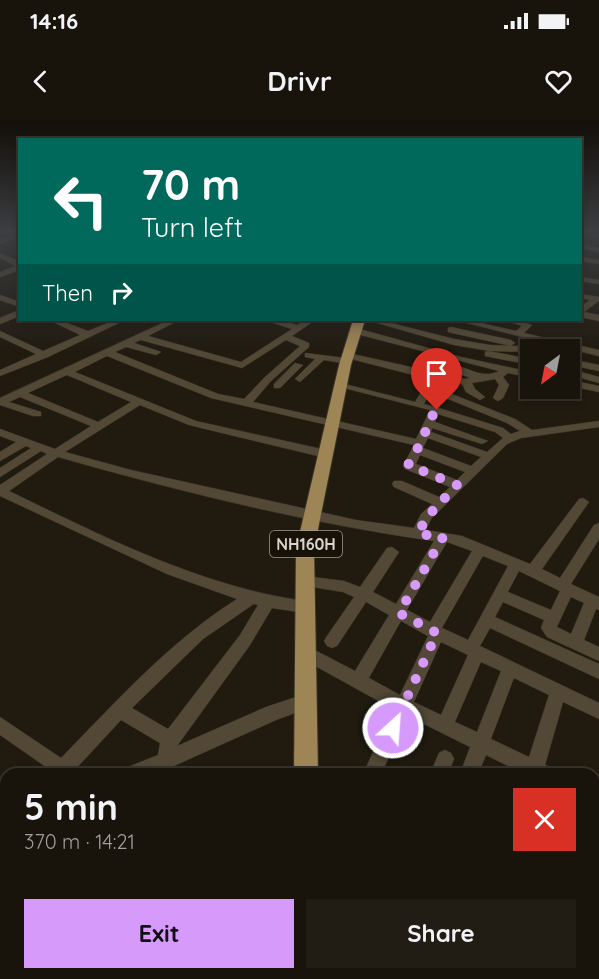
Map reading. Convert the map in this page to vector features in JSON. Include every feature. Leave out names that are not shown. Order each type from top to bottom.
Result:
[{"type":"highway","name":"NH160H","points":[[306,768],[305,549],[347,359],[357,325]]},
{"type":"street","points":[[582,279],[599,282]]},
{"type":"street","points":[[582,290],[599,291]]},
{"type":"street","points":[[582,290],[596,299],[584,307]]},
{"type":"street","points":[[2,300],[18,296]]},
{"type":"street","points":[[2,300],[18,304]]},
{"type":"street","points":[[584,307],[599,309]]},
{"type":"street","points":[[0,321],[18,314]]},
{"type":"street","points":[[582,314],[599,318]]},
{"type":"street","points":[[55,321],[89,335]]},
{"type":"street","points":[[1,372],[45,355],[119,321]]},
{"type":"street","points":[[37,414],[0,402],[108,353],[167,321]]},
{"type":"street","points":[[276,321],[298,328]]},
{"type":"street","points":[[140,337],[242,365],[309,321]]},
{"type":"street","points":[[380,321],[398,323],[452,342],[520,359]]},
{"type":"street","points":[[448,321],[452,342],[502,373],[504,385],[498,398]]},
{"type":"street","points":[[464,321],[599,353]]},
{"type":"street","points":[[512,321],[528,325],[519,333]]},
{"type":"street","points":[[386,338],[398,323]]},
{"type":"street","points":[[357,325],[386,338],[506,342],[520,350]]},
{"type":"street","points":[[0,334],[45,355]]},
{"type":"street","points":[[277,386],[313,348],[285,337]]},
{"type":"street","points":[[126,344],[156,352]]},
{"type":"street","points":[[246,403],[306,344]]},
{"type":"street","points":[[493,352],[518,347]]},
{"type":"street","points":[[108,353],[214,396],[333,422],[423,437],[482,441]]},
{"type":"street","points":[[308,355],[347,359],[465,382],[502,373],[520,374]]},
{"type":"street","points":[[300,380],[322,357]]},
{"type":"street","points":[[580,357],[599,362]]},
{"type":"street","points":[[580,364],[599,368]]},
{"type":"street","points":[[450,367],[480,378]]},
{"type":"street","points":[[67,372],[193,423],[326,454]]},
{"type":"street","points":[[580,375],[599,380]]},
{"type":"street","points":[[418,406],[435,377]]},
{"type":"street","points":[[465,382],[470,386],[469,389],[480,397]]},
{"type":"street","points":[[580,385],[599,389]]},
{"type":"street","points":[[341,386],[435,410],[499,430],[510,438]]},
{"type":"street","points":[[429,388],[511,421],[530,433]]},
{"type":"street","points":[[20,393],[99,426]]},
{"type":"street","points":[[0,491],[139,401]]},
{"type":"street","points":[[435,410],[409,466],[457,485]]},
{"type":"street","points":[[418,534],[426,518],[440,502],[510,438],[530,433],[599,424]]},
{"type":"street","points":[[1,434],[56,453],[130,474],[372,528],[443,537],[481,548],[595,602],[575,643]]},
{"type":"street","points":[[423,437],[488,456]]},
{"type":"street","points":[[423,437],[473,471]]},
{"type":"street","points":[[0,457],[24,442]]},
{"type":"street","points":[[0,473],[40,447]]},
{"type":"street","points":[[398,484],[440,502]]},
{"type":"street","points":[[0,491],[142,557],[231,592],[268,602],[305,607]]},
{"type":"street","points":[[533,571],[583,502]]},
{"type":"street","points":[[599,528],[565,587],[549,628],[552,632],[599,654]]},
{"type":"street","points":[[358,681],[443,537]]},
{"type":"street","points":[[375,768],[435,632],[481,548]]},
{"type":"street","points":[[332,641],[392,552]]},
{"type":"street","points":[[445,725],[474,651],[516,563]]},
{"type":"street","points":[[305,581],[344,587],[363,594],[435,632],[599,711]]},
{"type":"street","points":[[501,595],[552,617]]},
{"type":"street","points":[[66,768],[197,634],[252,598]]},
{"type":"street","points":[[168,759],[171,740],[244,640],[268,602]]},
{"type":"street","points":[[488,620],[599,672]]},
{"type":"street","points":[[305,652],[403,705],[532,768]]},
{"type":"street","points":[[471,768],[510,668]]},
{"type":"street","points":[[541,768],[558,692]]},
{"type":"street","points":[[149,768],[272,713],[305,702]]},
{"type":"street","points":[[120,711],[171,740]]},
{"type":"street","points":[[0,724],[52,761],[57,768]]},
{"type":"route","points":[[393,728],[437,633],[399,613],[443,537],[418,534],[422,524],[457,485],[408,465],[437,410]]}]
